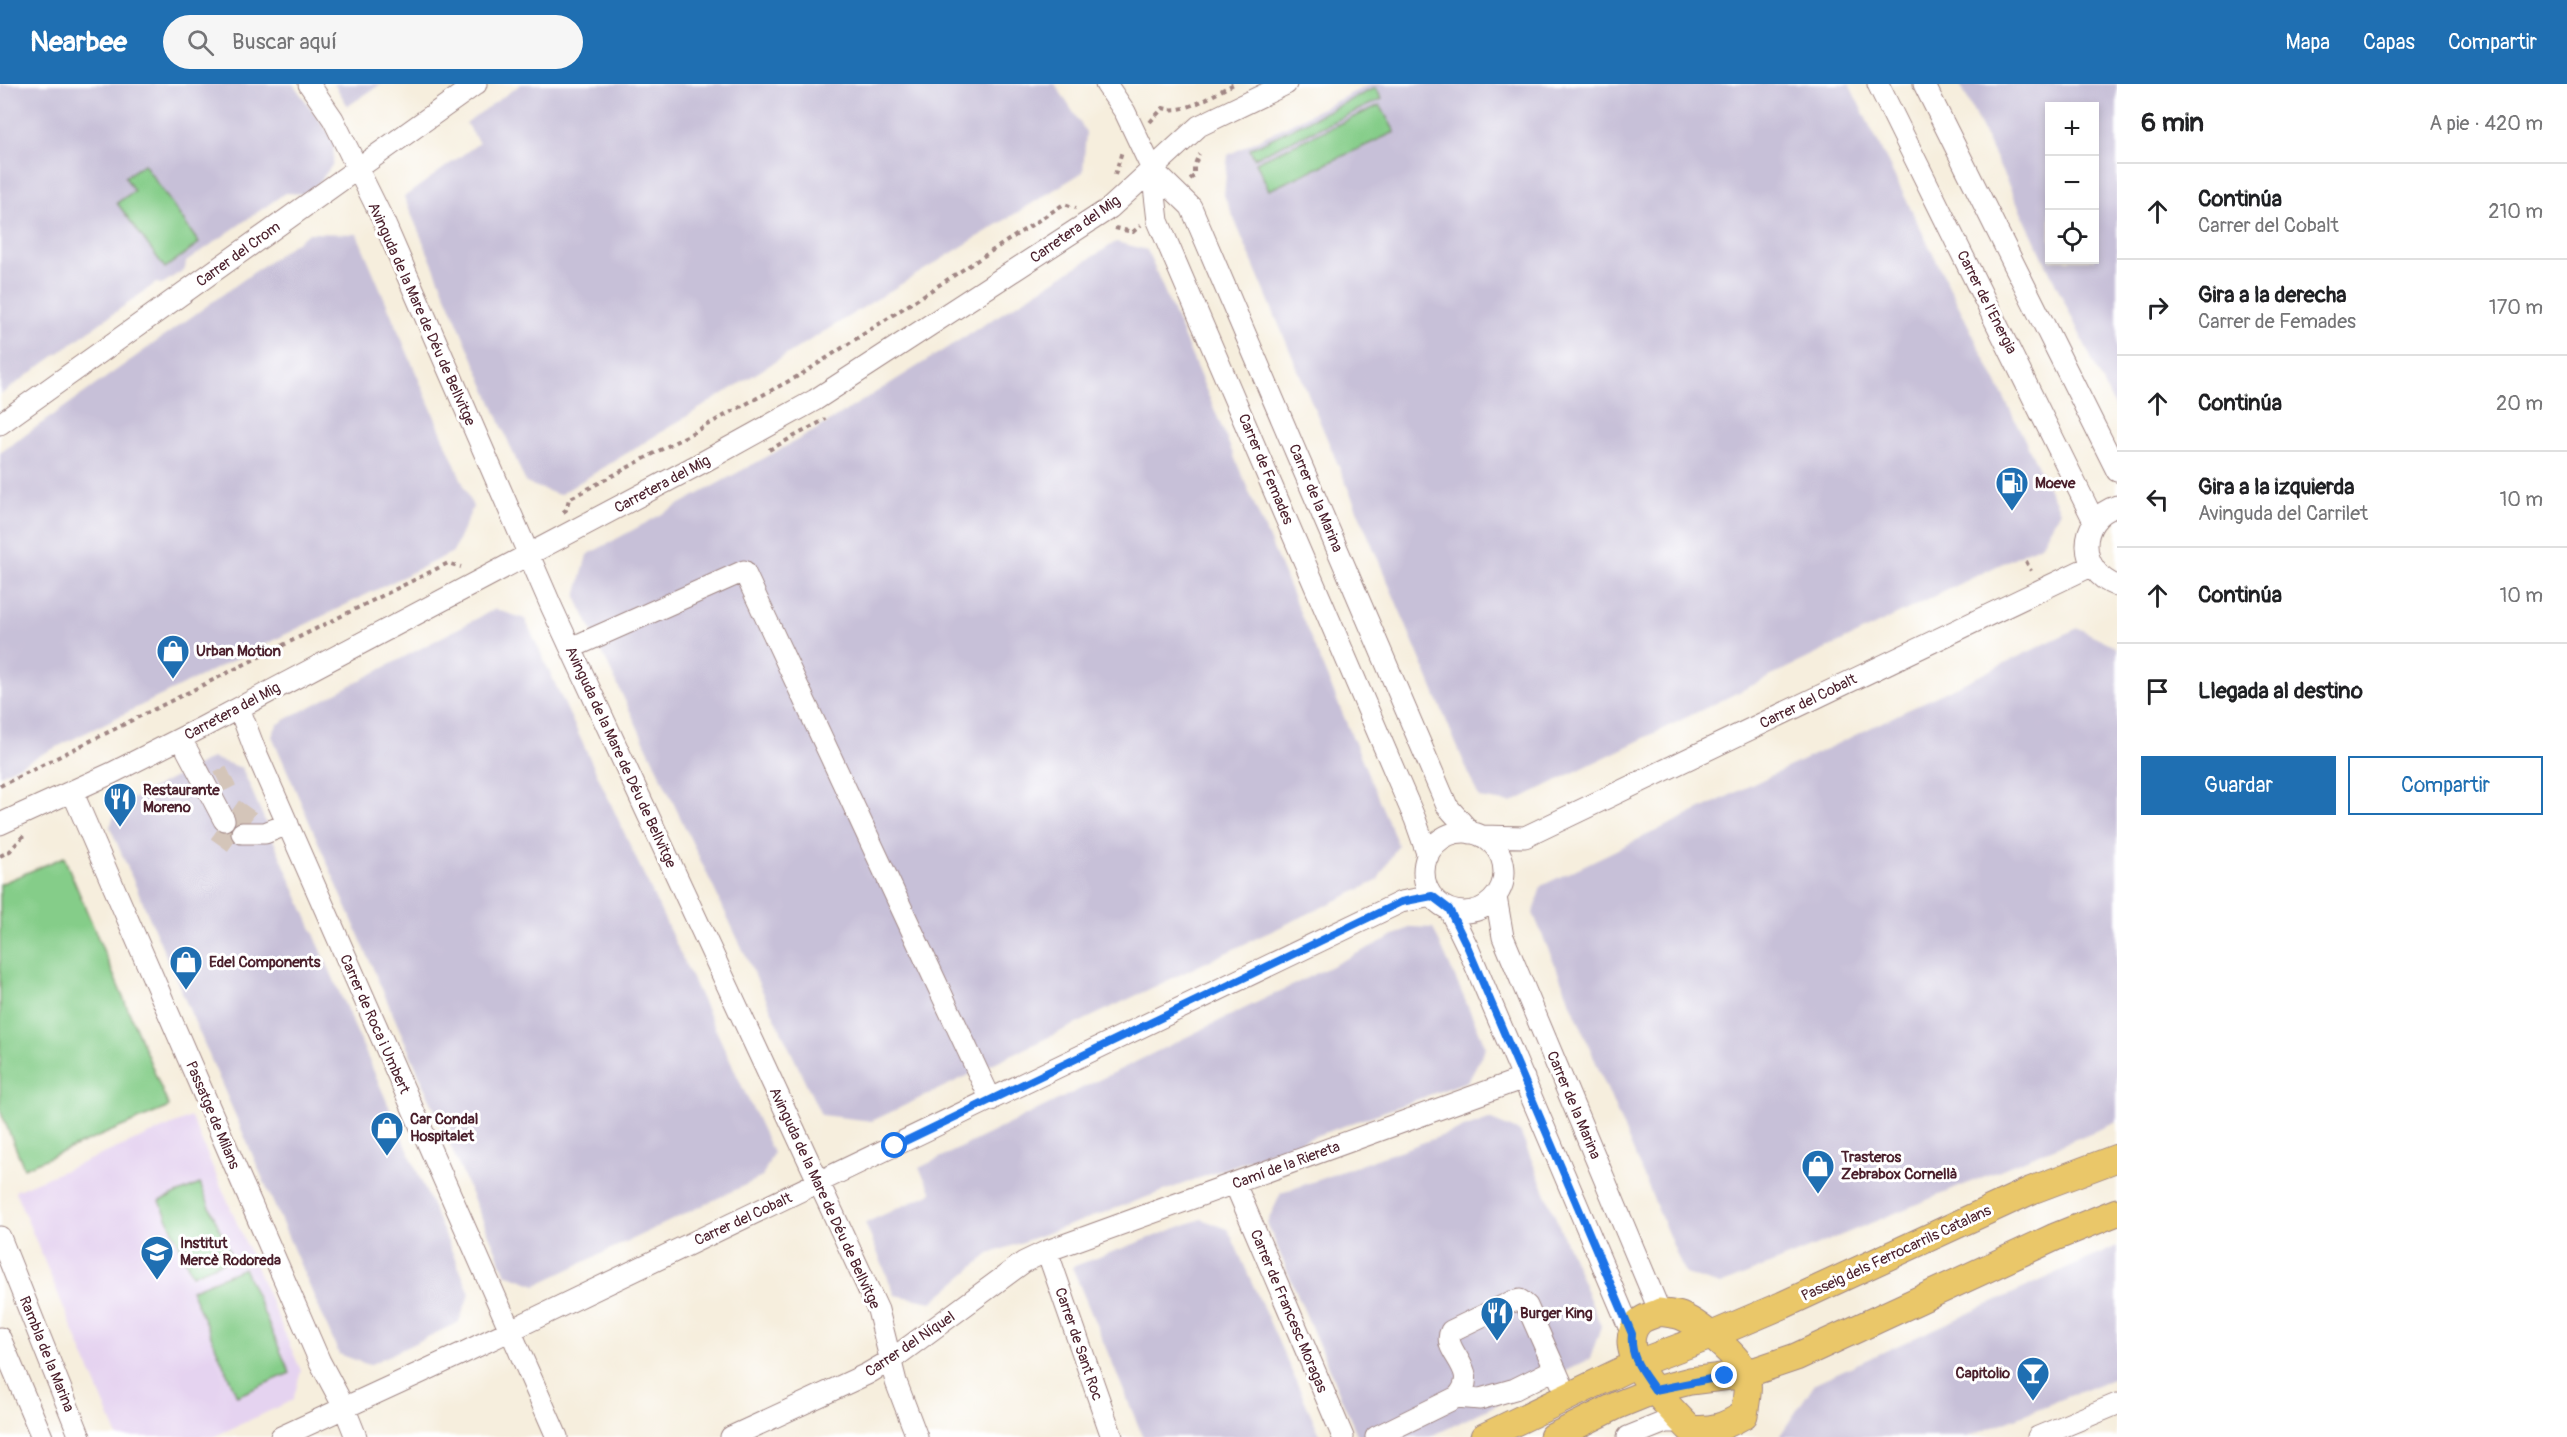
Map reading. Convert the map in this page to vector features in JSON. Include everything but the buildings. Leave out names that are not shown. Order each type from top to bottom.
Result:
[{"type":"main road","name":"Passeig dels Ferrocarrils Catalans","points":[[1484,1437],[1636,1364],[1677,1350],[1783,1305],[2032,1190],[2117,1158]]},
{"type":"main road","points":[[1552,1437],[1655,1390],[1690,1381],[1746,1374],[1796,1357],[2044,1242],[2117,1212]]},
{"type":"main road","points":[[1660,1312],[1683,1317],[1710,1336],[1741,1364],[1746,1374],[1743,1426],[1725,1426],[1710,1431],[1691,1431],[1655,1390],[1636,1364],[1631,1346],[1632,1334],[1643,1319],[1660,1312]]},
{"type":"street","name":"Avinguda de la Mare de Déu de Bellvitge","points":[[309,84],[333,119],[384,222],[528,555],[878,1311],[891,1360],[917,1437]]},
{"type":"street","name":"Carrer del Crom","points":[[0,424],[476,84]]},
{"type":"street","name":"Carrer de Femades","points":[[1106,84],[1125,112],[1152,169],[1158,222],[1415,819],[1428,856]]},
{"type":"street","name":"Carretera del Mig","points":[[0,824],[239,708],[815,400],[1101,214],[1199,126],[1286,84]]},
{"type":"street","name":"Carrer de l'Energia","points":[[1878,84],[2094,521]]},
{"type":"street","points":[[1924,84],[2117,471]]},
{"type":"street","name":"Carrer de la Marina","points":[[1152,169],[1191,207],[1447,806],[1476,834]]},
{"type":"street","points":[[2117,506],[2104,512],[2094,521],[2087,550],[2091,566],[2108,583],[2117,586]]},
{"type":"street","name":"Carrer del Cobalt","points":[[1476,834],[1525,837],[2091,566]]},
{"type":"street","points":[[571,648],[744,571],[992,1100]]},
{"type":"street","name":"Carrer de Roca i Umbert","points":[[239,708],[557,1437]]},
{"type":"street","points":[[188,750],[219,800]]},
{"type":"street","name":"Passatge de Milans","points":[[72,791],[320,1362],[344,1407],[356,1437]]},
{"type":"street","points":[[246,832],[288,824]]},
{"type":"street","points":[[1440,902],[1469,912],[1489,904],[1496,897],[1504,878],[1504,867],[1497,849],[1476,834],[1460,832],[1441,840],[1428,856],[1425,877],[1440,902],[1468,948],[1632,1334]]},
{"type":"street","name":"Carrer del Cobalt","points":[[1504,867],[1525,837]]},
{"type":"street","name":"Carrer de la Marina","points":[[1496,897],[1503,937],[1660,1312]]},
{"type":"street","name":"Carrer del Cobalt","points":[[281,1437],[818,1184],[1401,902],[1440,902]]},
{"type":"street","name":"Camí de la Riereta","points":[[1047,1251],[1524,1078]]},
{"type":"street","name":"Carrer de Francesc Moragas","points":[[1235,1184],[1343,1437]]},
{"type":"street","name":"Rambla de la Marina","points":[[0,1237],[80,1437]]},
{"type":"street","name":"Carrer del Níquel","points":[[731,1437],[867,1374],[891,1360],[1024,1262],[1047,1251]]},
{"type":"street","name":"Carrer de Sant Roc","points":[[1047,1251],[1112,1437]]},
{"type":"street","points":[[1376,1437],[1457,1397],[1464,1390],[1466,1374],[1450,1340],[1451,1330],[1511,1302],[1521,1300],[1527,1306],[1568,1396]]},
{"type":"street","points":[[0,1338],[42,1437]]},
{"type":"street","points":[[1457,1397],[1480,1399],[1515,1389],[1555,1369]]},
{"type":"street","points":[[2038,1437],[2074,1430],[2117,1404]]},
{"type":"street","points":[[1628,1437],[1665,1422],[1691,1431]]},
{"type":"path","points":[[1149,123],[1163,108],[1179,110],[1234,84]]},
{"type":"path","points":[[1115,176],[1120,153],[1127,145]]},
{"type":"path","points":[[559,514],[566,510],[569,499],[802,374],[1064,204],[1076,208],[1084,203]]},
{"type":"path","points":[[2026,561],[2031,572]]},
{"type":"path","points":[[0,786],[448,563],[460,567],[468,563]]},
{"type":"shaded area","points":[[0,84],[293,84],[334,140],[333,164],[317,185],[304,194],[285,193],[186,262],[185,269],[162,284],[156,283],[0,395]]},
{"type":"shaded area","points":[[334,84],[381,84],[348,106]]},
{"type":"shaded area","points":[[521,84],[1055,84],[1086,132],[1083,172],[559,495],[526,483],[404,197],[479,143],[466,123]]},
{"type":"shaded area","points":[[1370,84],[1849,84],[2060,511],[2042,544],[1511,803],[1479,798],[1224,195],[1228,155]]},
{"type":"shaded area","points":[[1960,84],[2117,84],[2117,412],[2046,264],[2099,264],[2099,102],[2045,102],[2045,262]]},
{"type":"shaded area","points":[[309,233],[357,234],[473,507],[453,552],[0,775],[0,453]]},
{"type":"shaded area","points":[[1116,242],[1147,250],[1398,845],[1377,881],[872,1121],[821,1115],[576,597],[587,555],[814,431]]},
{"type":"shaded area","points":[[495,609],[525,619],[773,1153],[762,1177],[536,1285],[506,1274],[272,736],[277,725],[285,720]]},
{"type":"shaded area","points":[[2078,628],[2115,646],[2117,650],[2117,1122],[1720,1285],[1685,1274],[1533,913],[1541,886]]},
{"type":"shaded area","points":[[212,758],[242,768],[470,1293],[459,1322],[369,1365],[339,1354],[110,827],[117,807]]},
{"type":"shaded area","points":[[1411,927],[1433,928],[1486,1047],[1468,1081],[989,1254],[932,1302],[895,1295],[865,1223],[932,1193],[919,1168]]},
{"type":"shaded area","name":"Institut Mercè Rodoreda","points":[[191,1117],[301,1371],[293,1400],[213,1437],[118,1437],[15,1191]]},
{"type":"shaded area","points":[[1489,1119],[1520,1132],[1601,1326],[1590,1359],[1430,1437],[1358,1437],[1267,1223],[1281,1193]]},
{"type":"shaded area","points":[[1201,1219],[1228,1229],[1321,1437],[1143,1437],[1072,1267]]},
{"type":"shaded area","points":[[2117,1246],[2117,1377],[1968,1437],[1779,1437],[1815,1383]]},
{"type":"green space","points":[[1375,88],[1382,99],[1254,158],[1250,149]]},
{"type":"green space","points":[[1380,105],[1395,132],[1269,190],[1256,162]]},
{"type":"green space","points":[[144,164],[199,243],[165,268],[117,203],[134,191],[125,177]]},
{"type":"green space","points":[[64,857],[169,1107],[24,1168],[0,1110],[0,884]]},
{"type":"green space","points":[[200,1184],[232,1258],[192,1275],[160,1201]]},
{"type":"green space","points":[[244,1268],[290,1373],[237,1396],[191,1290]]},
{"type":"tunnel","points":[[219,782],[231,776]]},
{"type":"tunnel","points":[[233,809],[250,821]]},
{"type":"tunnel","points":[[217,830],[235,843]]},
{"type":"place","name":"Moeve","points":[[2012,512]]},
{"type":"place","name":"Urban Motion","points":[[173,680]]},
{"type":"place","name":"Restaurante Moreno","points":[[120,828]]},
{"type":"place","name":"Edel Components","points":[[186,991]]},
{"type":"place","name":"Car Condal Hospitalet","points":[[387,1157]]},
{"type":"place","name":"Trasteros Zebrabox Cornellà","points":[[1818,1195]]},
{"type":"place","name":"Institut Mercè Rodoreda","points":[[157,1281]]},
{"type":"place","name":"Burger King","points":[[1497,1342]]},
{"type":"place","name":"Capitolio","points":[[2033,1402]]},
{"type":"route","points":[[895,1146],[1401,902],[1432,896],[1449,909],[1468,948],[1632,1334],[1631,1346],[1636,1364],[1655,1390],[1690,1381],[1725,1376]]}]
